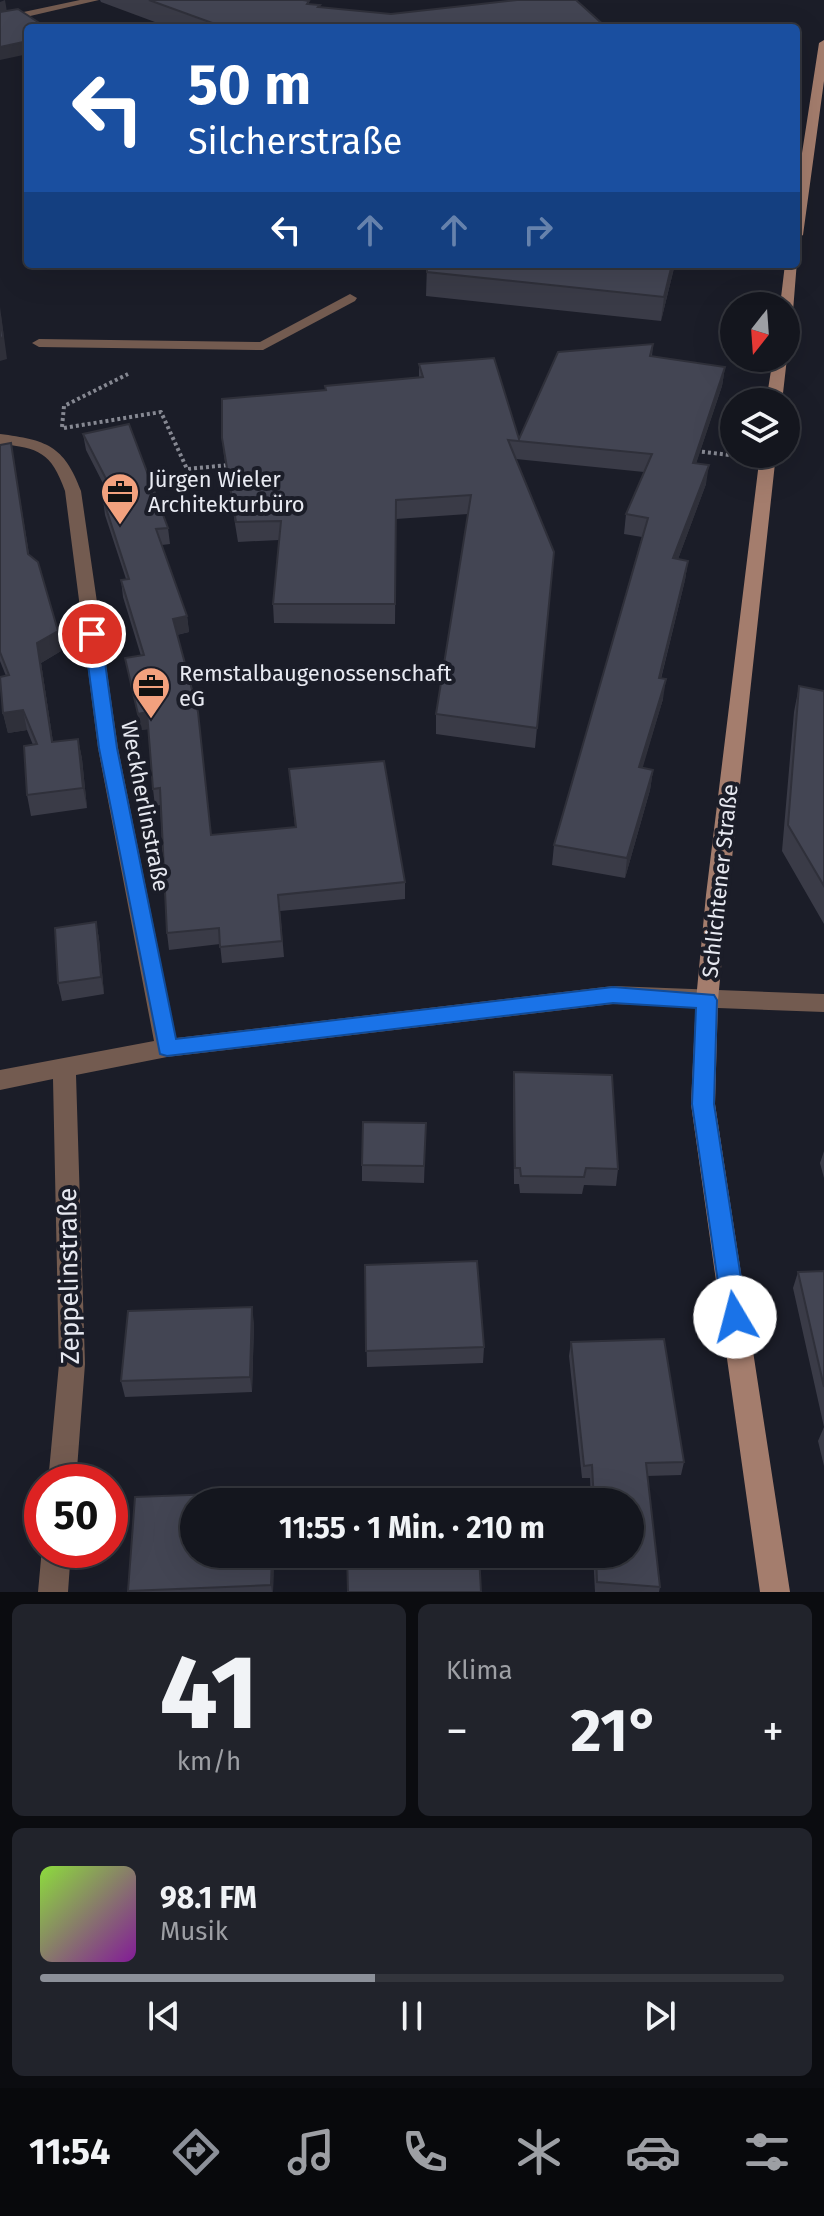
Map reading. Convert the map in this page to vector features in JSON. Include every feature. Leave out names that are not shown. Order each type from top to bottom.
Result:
[{"type":"main road","points":[[800,216],[819,126],[824,43]]},
{"type":"main road","points":[[788,292],[791,268]]},
{"type":"main road","name":"Schlichtener Straße","points":[[766,468],[707,1000],[703,1104],[775,1592]]},
{"type":"street","points":[[0,20],[94,0]]},
{"type":"street","points":[[39,343],[263,346],[297,330],[350,298]]},
{"type":"street","name":"Weckherlinstraße","points":[[0,439],[37,444],[64,462],[73,491],[108,748],[167,1048]]},
{"type":"street","points":[[0,1080],[167,1048],[613,995],[824,1003]]},
{"type":"street","name":"Zeppelinstraße","points":[[64,1069],[72,1364],[64,1464]]},
{"type":"street","points":[[53,1592],[55,1568]]},
{"type":"path","points":[[135,370],[64,406],[62,428],[161,412],[187,469],[232,464]]},
{"type":"path","points":[[691,451],[720,453]]},
{"type":"building","points":[[149,0],[303,0],[309,1],[307,4],[320,5],[318,7],[391,14],[517,0],[576,0],[603,24],[215,24]]},
{"type":"building","points":[[18,9],[41,24],[24,24],[24,42],[0,47],[0,12]]},
{"type":"building","points":[[427,268],[671,268],[664,297],[427,272]]},
{"type":"building","points":[[653,344],[650,356],[720,366],[720,372],[723,372],[693,463],[709,465],[673,558],[688,561],[659,678],[666,679],[639,767],[653,770],[627,858],[554,845],[648,518],[626,514],[652,454],[508,440],[554,552],[537,728],[436,714],[471,495],[396,500],[395,604],[273,604],[281,521],[236,522],[222,438],[222,399],[423,377],[419,364],[494,358],[519,439],[558,352]]},
{"type":"building","points":[[129,424],[168,528],[156,529],[187,616],[173,619],[198,712],[211,835],[296,827],[289,769],[384,761],[405,882],[278,895],[282,941],[220,947],[219,928],[167,933],[160,788],[153,789],[147,712],[138,714],[125,658],[144,655],[121,580],[129,579],[103,499],[122,510],[83,434]]},
{"type":"building","points":[[11,443],[28,554],[38,562],[58,631],[37,643],[52,742],[78,739],[83,788],[27,795],[24,746],[37,744],[23,710],[3,713],[0,677],[9,675],[0,652],[0,445]]},
{"type":"building","points":[[799,686],[824,691],[824,886],[788,825]]},
{"type":"building","points":[[96,922],[101,977],[58,983],[55,928]]},
{"type":"building","points":[[514,1072],[612,1075],[618,1169],[586,1168],[584,1177],[521,1176],[520,1168],[515,1168]]},
{"type":"building","points":[[363,1122],[426,1123],[424,1166],[362,1165]]},
{"type":"building","points":[[477,1261],[484,1347],[366,1351],[365,1265]]},
{"type":"building","points":[[824,1271],[824,1387],[798,1272]]},
{"type":"building","points":[[252,1307],[250,1377],[121,1381],[128,1311]]},
{"type":"building","points":[[664,1339],[684,1462],[646,1463],[660,1587],[597,1582],[596,1568],[644,1568],[644,1488],[593,1488],[592,1465],[584,1466],[571,1342]]},
{"type":"building","points":[[180,1495],[180,1568],[272,1568],[271,1585],[128,1591],[135,1497]]},
{"type":"building","points":[[347,1568],[480,1568],[481,1592],[348,1592]]},
{"type":"place","name":"Jürgen Wieler Architekturbüro","points":[[120,526]]},
{"type":"place","name":"Remstalbaugenossenschaft eG","points":[[151,720]]},
{"type":"route","points":[[92,634],[108,748],[167,1048],[613,995],[707,1000],[703,1104],[735,1317]]}]
